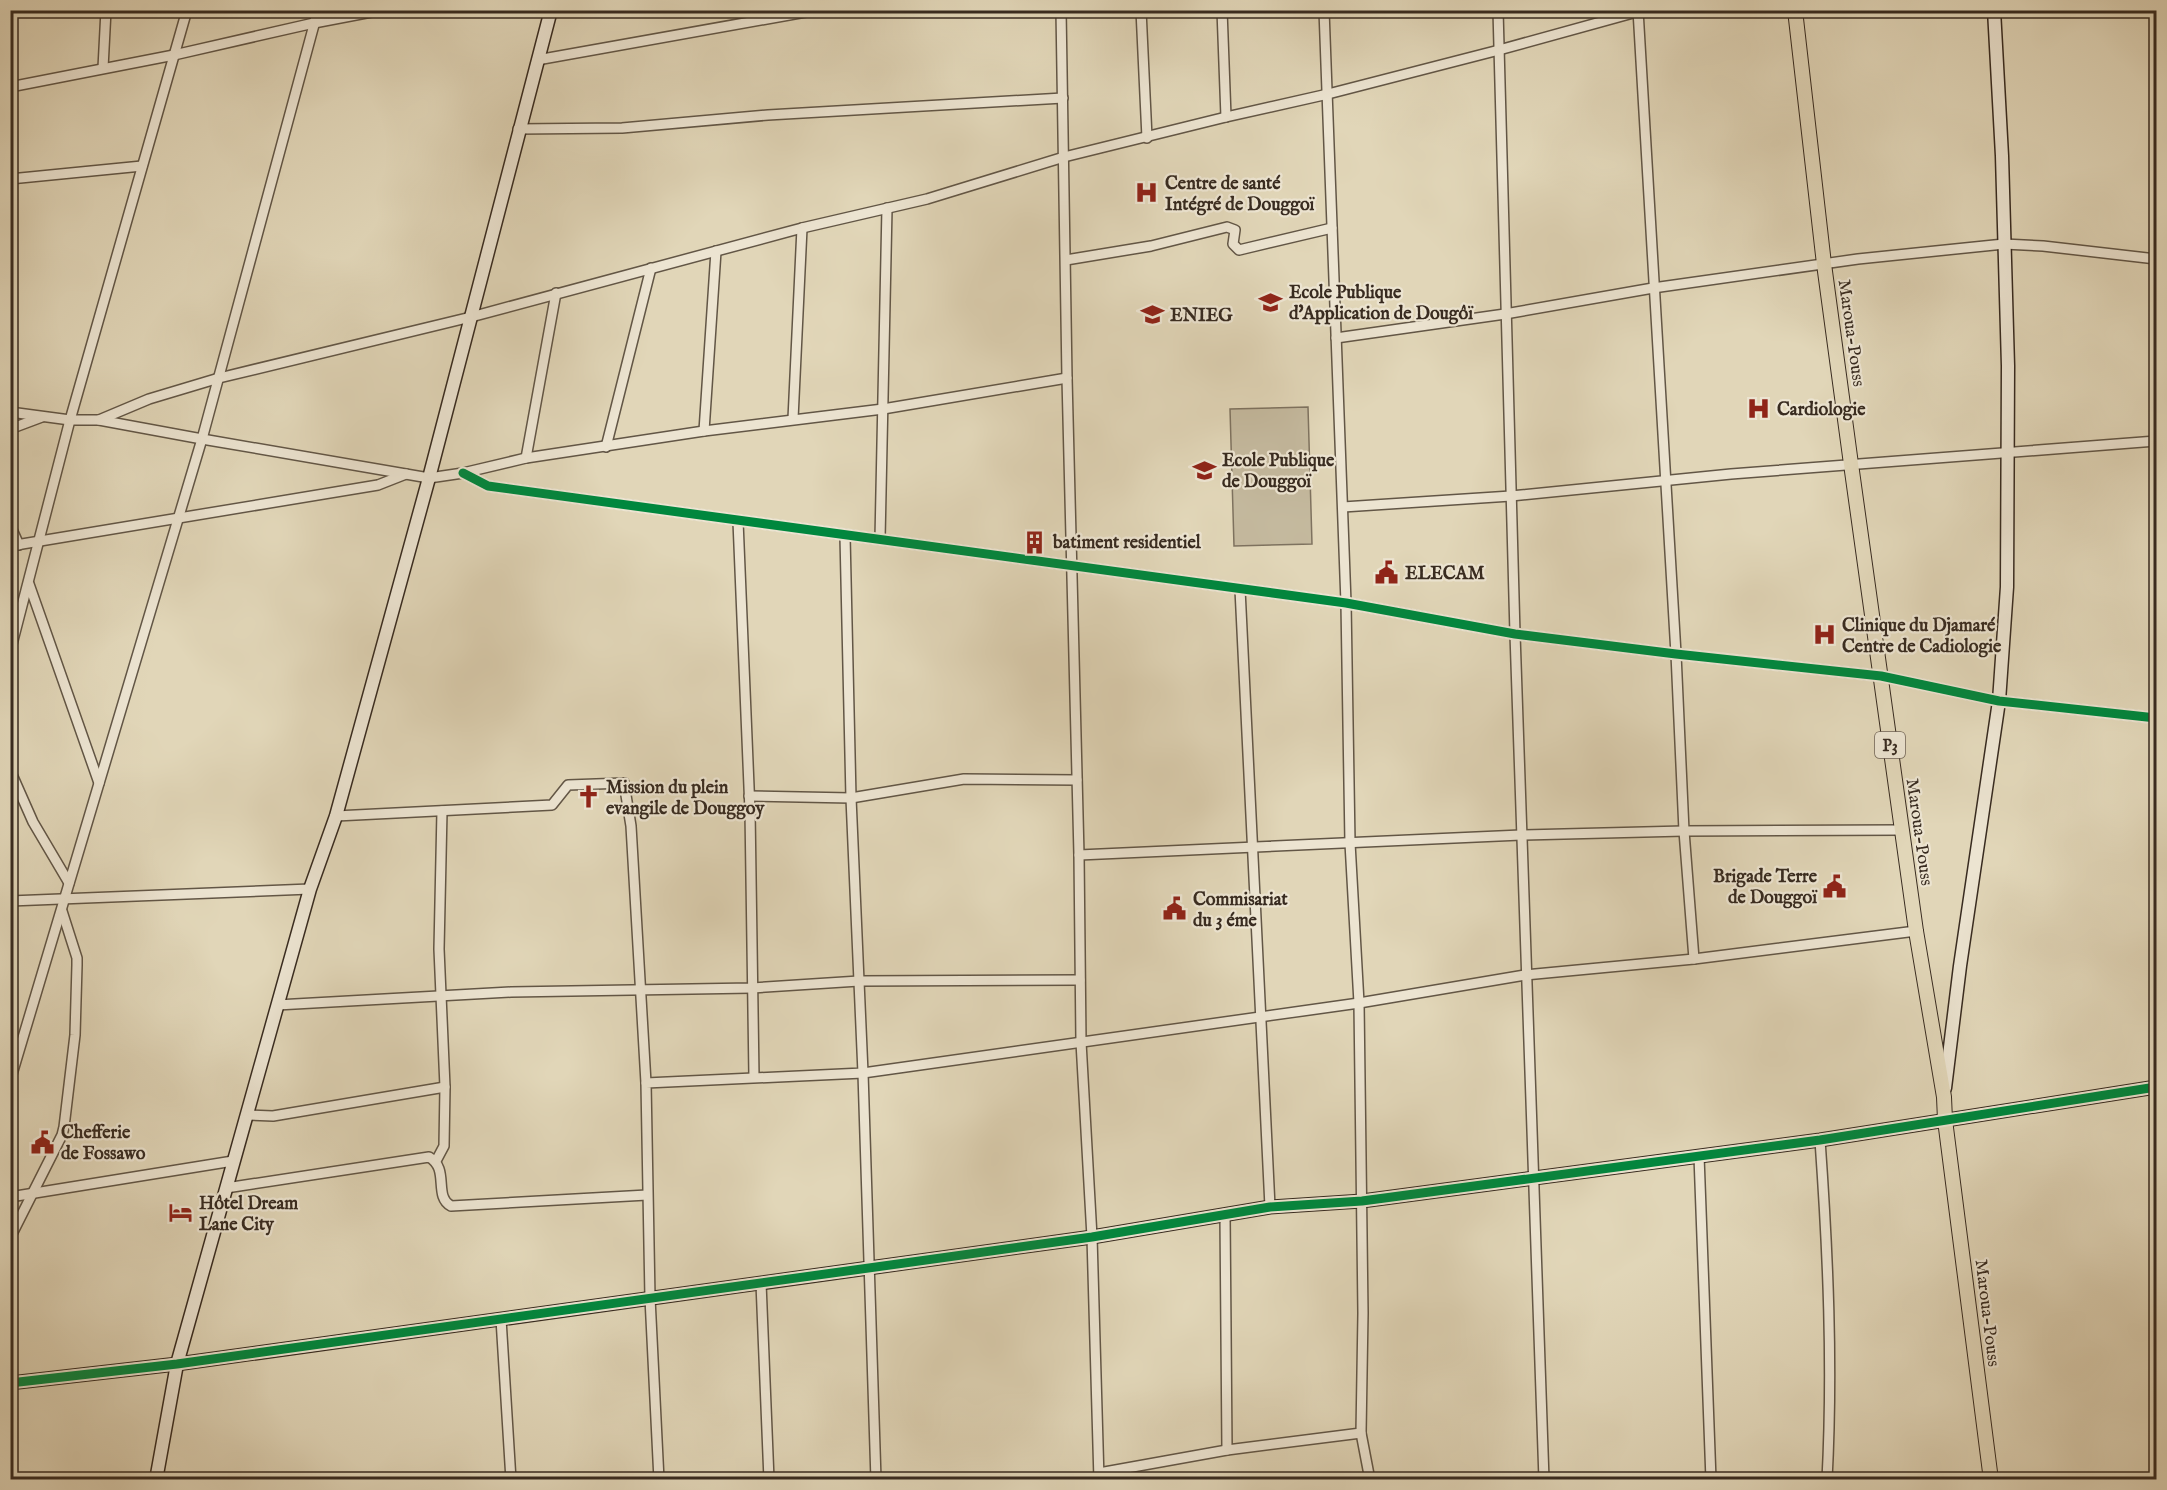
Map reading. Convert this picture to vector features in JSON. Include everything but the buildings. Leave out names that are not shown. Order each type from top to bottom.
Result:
[{"type":"main road","name":"Maroua-Pouss","points":[[1795,10],[1824,264],[1916,931],[1944,1097],[1991,1479]]},
{"type":"street","points":[[103,68],[106,10]]},
{"type":"street","points":[[10,652],[70,420],[187,10]]},
{"type":"street","points":[[10,1081],[202,440],[318,10]]},
{"type":"street","points":[[10,87],[174,55],[382,10]]},
{"type":"street","points":[[156,1479],[177,1364],[310,889],[336,816],[429,478],[518,129],[551,10]]},
{"type":"street","points":[[537,60],[817,10]]},
{"type":"street","points":[[1061,10],[1066,378],[1079,855],[1081,1042],[1092,1237],[1099,1476],[1227,1449],[1361,1433]]},
{"type":"street","points":[[1141,10],[1147,138]]},
{"type":"street","points":[[1222,10],[1226,117]]},
{"type":"street","points":[[1324,10],[1346,603],[1350,843],[1359,1003],[1363,1312],[1361,1433],[1370,1479]]},
{"type":"street","points":[[1498,10],[1525,975],[1535,1177],[1544,1479]]},
{"type":"street","points":[[99,420],[149,399],[219,378],[471,317],[802,228],[927,199],[1064,157],[1328,94],[1640,11],[1653,288],[1676,654],[1684,831],[1694,959]]},
{"type":"street","points":[[1944,1097],[1960,966],[1999,701],[2007,586],[2008,366],[1994,12]]},
{"type":"street","points":[[518,129],[622,128],[768,115],[1063,98]]},
{"type":"street","points":[[10,179],[142,166]]},
{"type":"street","points":[[880,539],[887,208]]},
{"type":"street","points":[[1065,260],[1151,246],[1227,227],[1235,230],[1233,244],[1239,250],[1332,228]]},
{"type":"street","points":[[793,419],[802,228]]},
{"type":"street","points":[[1336,338],[1505,314],[1653,288],[1824,264],[2004,244],[2043,246],[2157,260]]},
{"type":"street","points":[[704,431],[716,251]]},
{"type":"street","points":[[606,447],[651,268]]},
{"type":"street","points":[[526,458],[556,293]]},
{"type":"street","points":[[10,412],[70,420],[99,420],[202,440],[429,478],[526,458],[704,431],[883,409],[1066,378]]},
{"type":"street","points":[[10,429],[43,416]]},
{"type":"street","points":[[1343,507],[1511,496],[1851,464],[2157,441]]},
{"type":"street","points":[[463,472],[488,486],[1346,603],[1515,634],[1881,676],[1999,701],[2157,718]]},
{"type":"street","points":[[10,525],[15,545],[40,542],[378,485],[406,474]]},
{"type":"street","points":[[738,521],[749,796],[754,1077]]},
{"type":"street","points":[[845,536],[851,798],[863,1072],[876,1479]]},
{"type":"street","points":[[29,584],[99,783]]},
{"type":"street","points":[[1240,589],[1270,1208]]},
{"type":"street","points":[[10,770],[33,822],[69,883]]},
{"type":"street","points":[[749,796],[851,798],[964,779],[1077,780]]},
{"type":"street","points":[[336,816],[552,805],[567,785],[624,783],[631,826],[646,1083],[650,1298],[659,1479]]},
{"type":"street","points":[[436,1161],[444,1146],[445,1087],[439,949],[442,811]]},
{"type":"street","points":[[1079,855],[1521,835],[1684,831],[1902,830]]},
{"type":"street","points":[[10,901],[63,905],[310,889]]},
{"type":"street","points":[[10,1238],[62,1135],[75,1035],[77,958],[63,905]]},
{"type":"street","points":[[646,1083],[863,1072],[1359,1003],[1525,975],[1694,959],[1916,931]]},
{"type":"street","points":[[277,1005],[512,992],[752,988],[859,981],[1080,980]]},
{"type":"street","points":[[246,1115],[273,1116],[445,1087]]},
{"type":"street","points":[[10,1383],[177,1364],[761,1283],[1092,1237],[1270,1208],[1362,1201],[1820,1140],[2157,1087]]},
{"type":"street","points":[[1820,1140],[1825,1216],[1831,1408],[1827,1479]]},
{"type":"street","points":[[1699,1156],[1711,1479]]},
{"type":"street","points":[[226,1188],[429,1157],[436,1161],[440,1168],[443,1197],[451,1206],[647,1195]]},
{"type":"street","points":[[10,1197],[234,1161]]},
{"type":"street","points":[[1224,1215],[1227,1449]]},
{"type":"street","points":[[761,1283],[769,1479]]},
{"type":"street","points":[[501,1319],[511,1479]]},
{"type":"shaded area","points":[[1308,407],[1312,544],[1234,546],[1230,409]]},
{"type":"cycle path","points":[[463,473],[488,486],[1346,603],[1515,634],[1881,676],[1999,701],[2156,718]]},
{"type":"cycle path","points":[[10,1383],[177,1364],[1092,1237],[1270,1207],[1362,1201],[1820,1140],[2156,1087]]},
{"type":"place","name":"Centre de santé Intégré de Douggoï","points":[[1147,193]]},
{"type":"place","name":"Ecole Publique d'Application de Dougôï","points":[[1271,302]]},
{"type":"place","name":"ENIEG","points":[[1152,315]]},
{"type":"place","name":"Cardiologie","points":[[1759,409]]},
{"type":"place","name":"Ecole Publique de Douggoï","points":[[1204,470]]},
{"type":"place","name":"batiment residentiel","points":[[1035,542]]},
{"type":"place","name":"ELECAM","points":[[1387,573]]},
{"type":"place","name":"Clinique du Djamaré Centre de Cadiologie","points":[[1824,635]]},
{"type":"place","name":"Mission du plein evangile de Douggoy","points":[[588,797]]},
{"type":"place","name":"Brigade Terre de Douggoï","points":[[1835,886]]},
{"type":"place","name":"Commisariat du 3 éme","points":[[1175,909]]},
{"type":"place","name":"Chefferie de Fossawo","points":[[43,1142]]},
{"type":"place","name":"Hôtel Dream Lane City","points":[[181,1213]]}]
